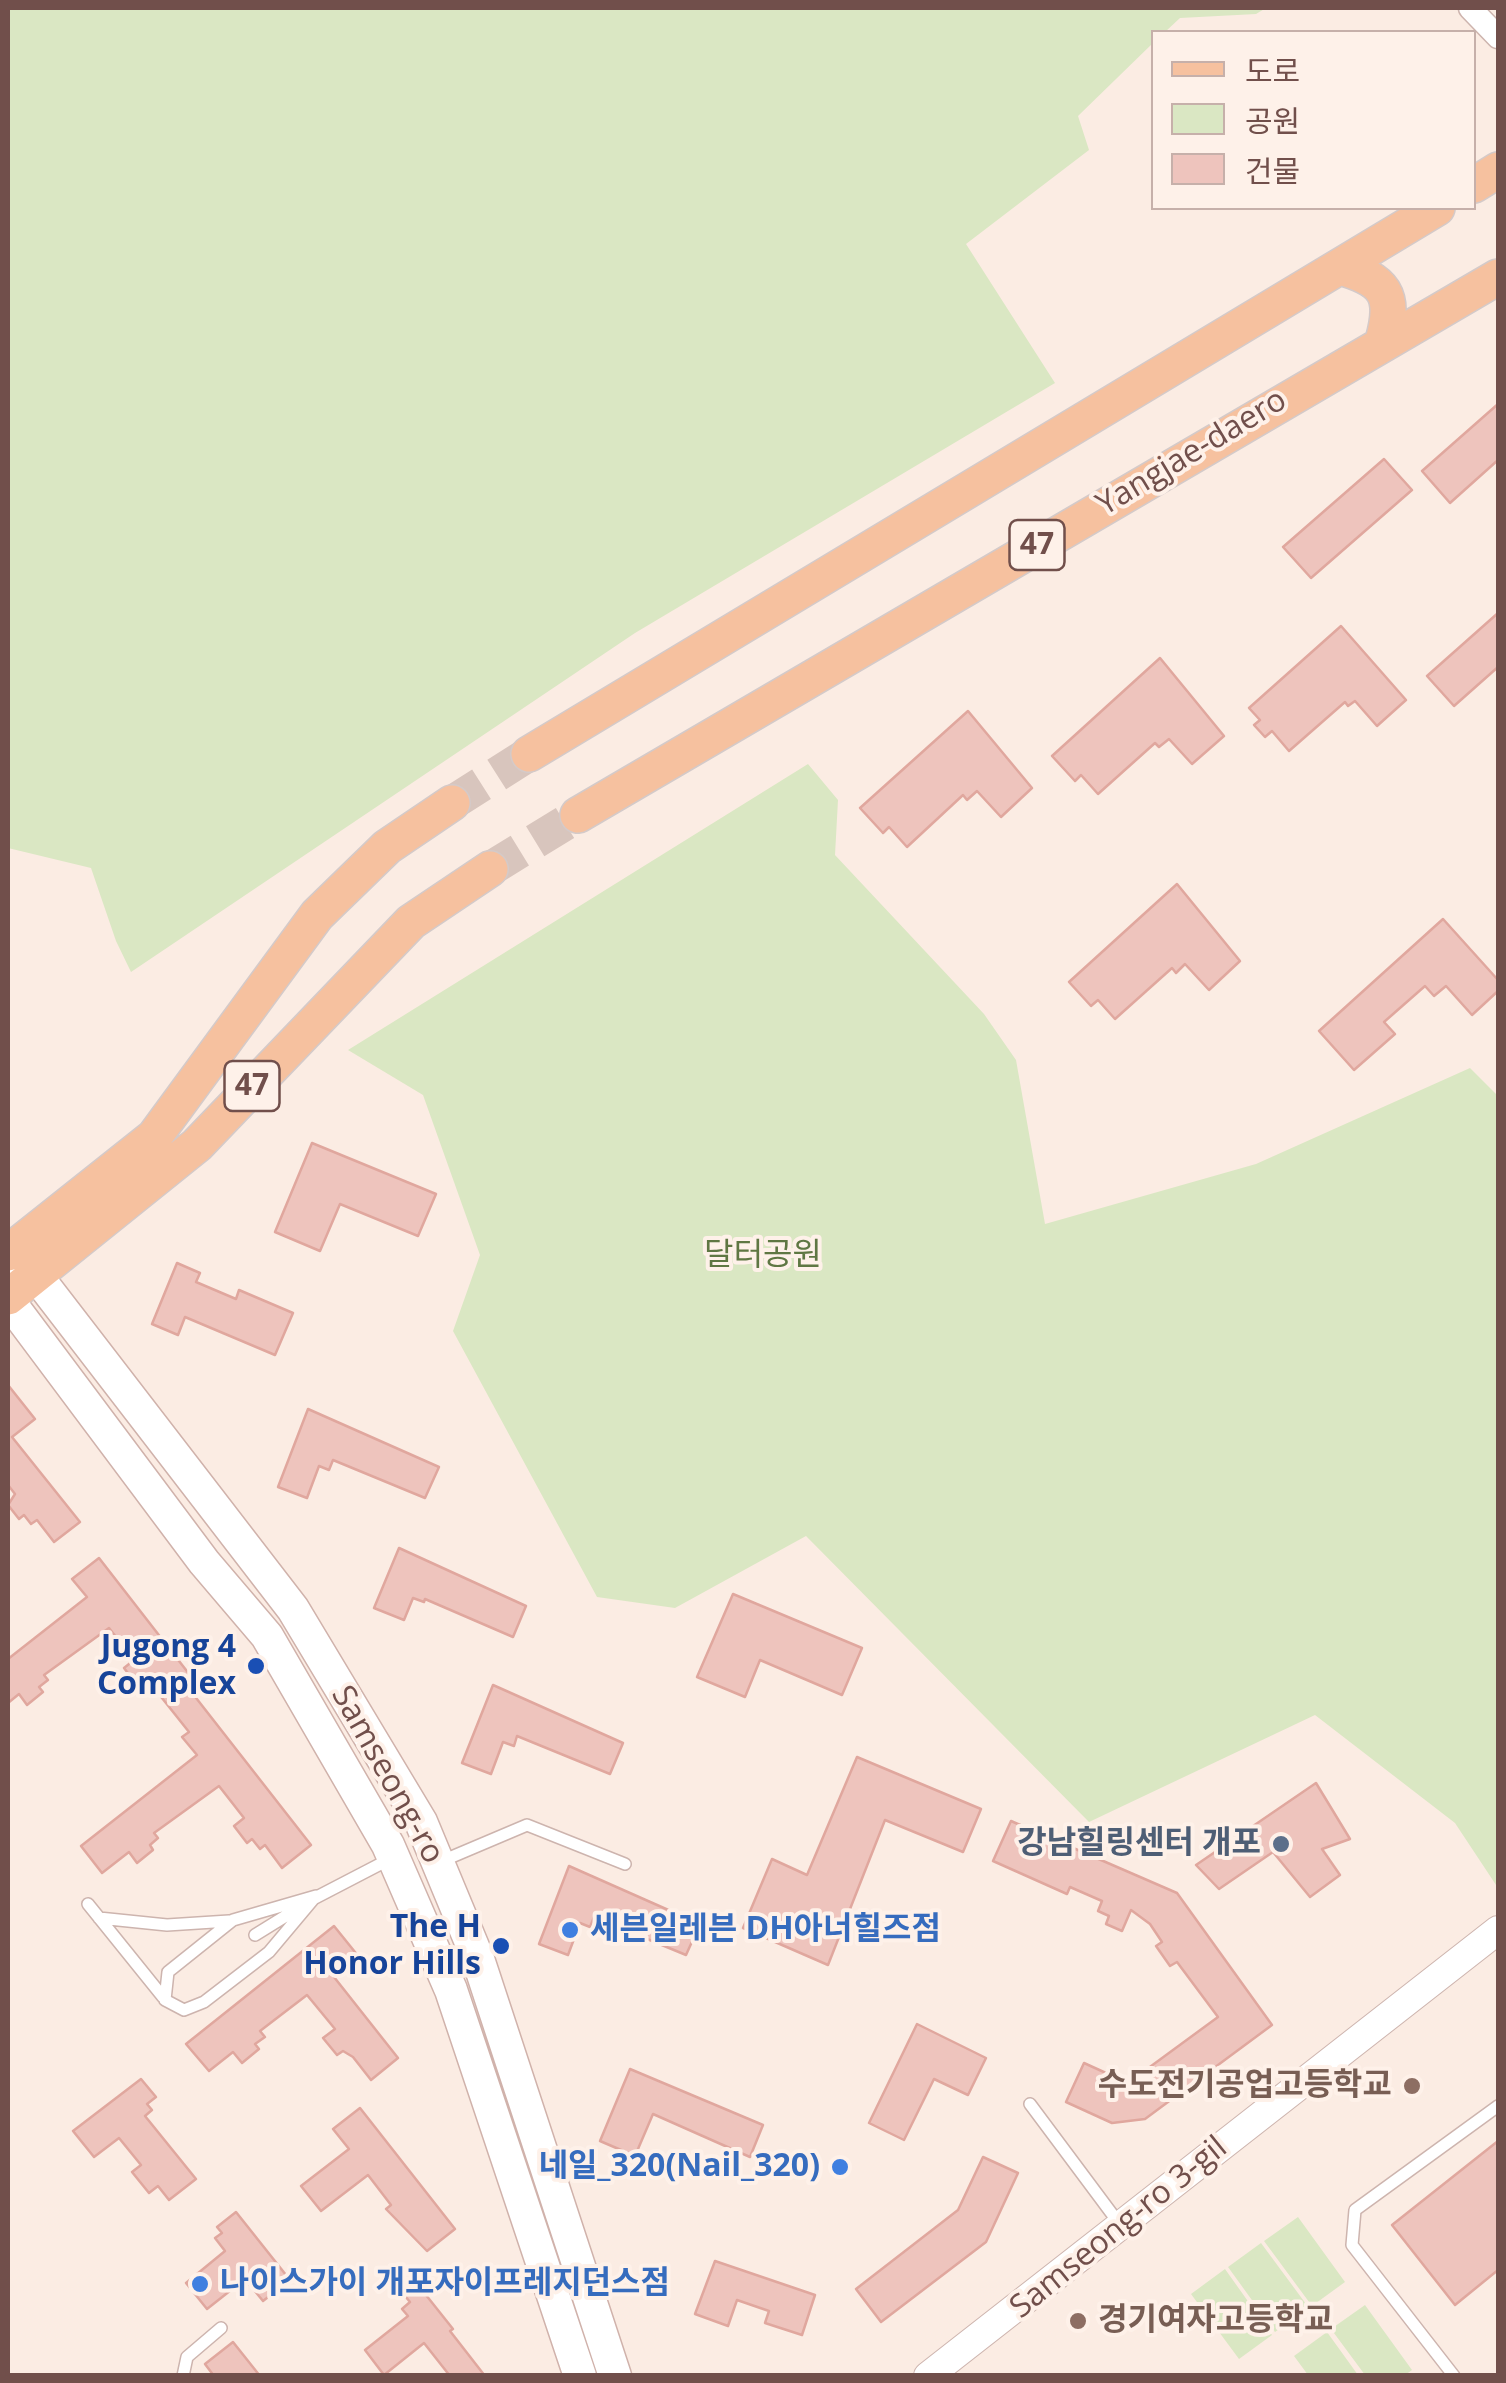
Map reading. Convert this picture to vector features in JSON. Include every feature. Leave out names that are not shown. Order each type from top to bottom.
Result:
[{"type":"main road","points":[[1476,184],[1498,170]]},
{"type":"main road","name":"47","points":[[529,754],[1434,210]]},
{"type":"main road","points":[[1340,267],[1371,276],[1386,293],[1390,315],[1383,341]]},
{"type":"main road","name":"Yangjae-daero","points":[[578,816],[1498,277]]},
{"type":"main road","name":"47","points":[[8,1298],[17,1263],[154,1138],[317,915],[387,847],[452,803]]},
{"type":"main road","name":"47","points":[[17,1263],[197,1145],[412,922],[490,869]]},
{"type":"main road","name":"Samseong-ro","points":[[17,1263],[293,1609],[421,1822],[478,1959],[615,2376]]},
{"type":"main road","name":"Samseong-ro","points":[[8,1298],[204,1562],[267,1636],[394,1858],[451,1990],[553,2284],[580,2376]]},
{"type":"street","points":[[1470,8],[1498,37]]},
{"type":"street","name":"Samseong-ro 3-gil","points":[[928,2376],[1498,1930]]},
{"type":"lane","points":[[438,1863],[527,1825],[625,1864]]},
{"type":"lane","points":[[256,1935],[316,1896],[394,1858]]},
{"type":"lane","points":[[99,1918],[167,1926],[233,1920],[316,1896]]},
{"type":"lane","points":[[88,1904],[165,2000],[184,2010],[204,2002],[269,1952],[316,1896]]},
{"type":"lane","points":[[165,2000],[168,1972],[233,1920]]},
{"type":"lane","points":[[1030,2104],[1121,2226]]},
{"type":"lane","points":[[1454,2376],[1352,2245],[1351,2223],[1355,2210],[1498,2106]]},
{"type":"lane","points":[[183,2376],[187,2356],[221,2328]]},
{"type":"green space","points":[[8,8],[1266,8],[1256,14],[1180,18],[1167,30],[1151,30],[1151,45],[1078,116],[1089,150],[966,244],[1055,383],[635,633],[131,972],[91,868],[8,848]]},
{"type":"green space","name":"달터공원","points":[[808,764],[838,800],[835,855],[984,1014],[1016,1060],[1045,1224],[1256,1164],[1470,1068],[1498,1096],[1498,1888],[1455,1823],[1315,1715],[1089,1822],[806,1536],[675,1608],[597,1597],[453,1331],[480,1255],[423,1095],[348,1050]]},
{"type":"green space","points":[[1298,2217],[1345,2282],[1312,2306],[1264,2241]]},
{"type":"green space","points":[[1261,2243],[1309,2308],[1275,2332],[1228,2267]]},
{"type":"green space","points":[[1225,2269],[1272,2335],[1239,2359],[1191,2294]]},
{"type":"green space","points":[[1365,2305],[1412,2370],[1405,2375],[1365,2375],[1331,2329]]},
{"type":"green space","points":[[1327,2332],[1358,2375],[1308,2375],[1294,2356]]},
{"type":"building","points":[[1498,404],[1498,460],[1450,503],[1422,471]]},
{"type":"building","points":[[1384,459],[1412,490],[1311,578],[1283,547]]},
{"type":"building","points":[[1498,613],[1498,667],[1454,706],[1427,676]]},
{"type":"building","points":[[1341,626],[1406,700],[1377,726],[1355,701],[1348,706],[1345,702],[1289,751],[1272,731],[1265,737],[1254,725],[1260,720],[1249,708]]},
{"type":"building","points":[[1160,658],[1224,736],[1192,764],[1169,739],[1159,747],[1155,743],[1098,794],[1081,775],[1075,781],[1052,756]]},
{"type":"building","points":[[968,711],[1032,788],[1001,817],[977,791],[967,800],[963,795],[907,847],[889,827],[883,833],[860,808]]},
{"type":"building","points":[[1177,884],[1240,961],[1209,990],[1185,964],[1176,973],[1172,968],[1115,1019],[1098,1000],[1091,1006],[1069,982]]},
{"type":"building","points":[[1443,919],[1498,980],[1498,991],[1472,1015],[1446,986],[1434,996],[1425,986],[1384,1022],[1395,1034],[1354,1070],[1319,1031]]},
{"type":"building","points":[[312,1143],[436,1194],[418,1236],[340,1204],[320,1251],[275,1232]]},
{"type":"building","points":[[177,1263],[200,1273],[196,1282],[236,1299],[239,1290],[293,1313],[275,1355],[185,1317],[178,1335],[152,1324]]},
{"type":"building","points":[[8,1385],[35,1419],[12,1437],[80,1522],[54,1542],[37,1520],[31,1524],[24,1515],[19,1519],[8,1505],[15,1494],[8,1485]]},
{"type":"building","points":[[308,1409],[439,1467],[425,1498],[333,1460],[329,1470],[319,1466],[307,1498],[278,1487]]},
{"type":"building","points":[[399,1548],[526,1606],[513,1637],[425,1599],[424,1602],[413,1598],[404,1620],[374,1608]]},
{"type":"building","points":[[99,1558],[200,1688],[193,1694],[311,1845],[282,1868],[265,1845],[260,1849],[252,1839],[247,1843],[234,1826],[244,1818],[219,1786],[154,1833],[158,1838],[150,1845],[153,1850],[137,1863],[129,1852],[102,1873],[81,1846],[197,1755],[182,1737],[189,1732],[154,1688],[150,1691],[142,1681],[137,1685],[124,1668],[134,1660],[109,1628],[44,1675],[48,1680],[39,1687],[43,1692],[27,1705],[19,1694],[8,1703],[8,1659],[87,1597],[72,1579]]},
{"type":"building","points":[[733,1594],[862,1648],[842,1695],[760,1660],[745,1697],[697,1677]]},
{"type":"building","points":[[493,1685],[623,1743],[610,1774],[517,1736],[514,1746],[503,1742],[491,1774],[462,1763]]},
{"type":"building","points":[[857,1757],[981,1809],[963,1852],[885,1820],[828,1965],[743,1928],[772,1859],[807,1875]]},
{"type":"building","name":"강남힐링센터 개포","points":[[1316,1783],[1350,1839],[1322,1849],[1340,1875],[1310,1897],[1273,1852],[1219,1889],[1196,1865]]},
{"type":"building","points":[[1011,1821],[1177,1893],[1272,2025],[1145,2119],[1112,2123],[1066,2102],[1084,2063],[1128,2083],[1218,2017],[1177,1962],[1170,1966],[1156,1946],[1162,1942],[1150,1924],[1131,1910],[1122,1931],[1106,1924],[1109,1916],[1098,1911],[1102,1901],[1070,1887],[1067,1894],[993,1861]]},
{"type":"building","points":[[569,1866],[700,1924],[686,1955],[594,1917],[590,1927],[580,1923],[568,1955],[539,1944]]},
{"type":"building","points":[[334,1926],[359,1957],[334,1977],[398,2058],[371,2080],[353,2057],[343,2051],[337,2055],[323,2038],[335,2029],[307,1995],[260,2031],[265,2037],[255,2044],[259,2049],[242,2063],[233,2052],[209,2071],[186,2044]]},
{"type":"building","points":[[917,2024],[986,2058],[968,2095],[934,2079],[904,2140],[869,2123]]},
{"type":"building","points":[[630,2069],[763,2125],[750,2157],[653,2114],[635,2156],[600,2141]]},
{"type":"building","points":[[141,2079],[156,2097],[147,2104],[152,2110],[145,2116],[196,2179],[169,2200],[158,2186],[149,2193],[132,2172],[141,2165],[119,2138],[94,2157],[73,2131]]},
{"type":"building","points":[[360,2108],[455,2229],[427,2251],[386,2209],[391,2205],[368,2175],[321,2211],[301,2186],[349,2149],[333,2129]]},
{"type":"building","points":[[1498,2141],[1498,2270],[1455,2305],[1392,2225]]},
{"type":"building","points":[[983,2157],[1018,2173],[986,2242],[881,2322],[856,2289],[958,2210]]},
{"type":"building","points":[[236,2212],[290,2280],[263,2301],[245,2279],[207,2309],[186,2283],[225,2251],[215,2238],[222,2233],[217,2227]]},
{"type":"building","points":[[715,2261],[815,2295],[802,2335],[765,2323],[769,2311],[737,2300],[728,2326],[695,2314]]},
{"type":"building","points":[[418,2285],[485,2376],[450,2376],[424,2343],[384,2375],[365,2350],[408,2316],[402,2309],[410,2302],[405,2296]]},
{"type":"building","points":[[233,2342],[260,2376],[214,2376],[205,2364]]},
{"type":"tunnel","points":[[452,803],[529,754]]},
{"type":"tunnel","points":[[490,869],[578,815]]},
{"type":"place","name":"Jugong 4 Complex","points":[[256,1666]]},
{"type":"place","name":"강남힐링센터 개포","points":[[1281,1844]]},
{"type":"place","name":"세븐일레븐 DH아너힐즈점","points":[[570,1930]]},
{"type":"place","name":"The H Honor Hills","points":[[501,1946]]},
{"type":"place","name":"수도전기공업고등학교","points":[[1412,2086]]},
{"type":"place","name":"네일_320(Nail_320)","points":[[840,2167]]},
{"type":"place","name":"나이스가이 개포자이프레지던스점","points":[[200,2284]]},
{"type":"place","name":"경기여자고등학교","points":[[1078,2321]]}]
